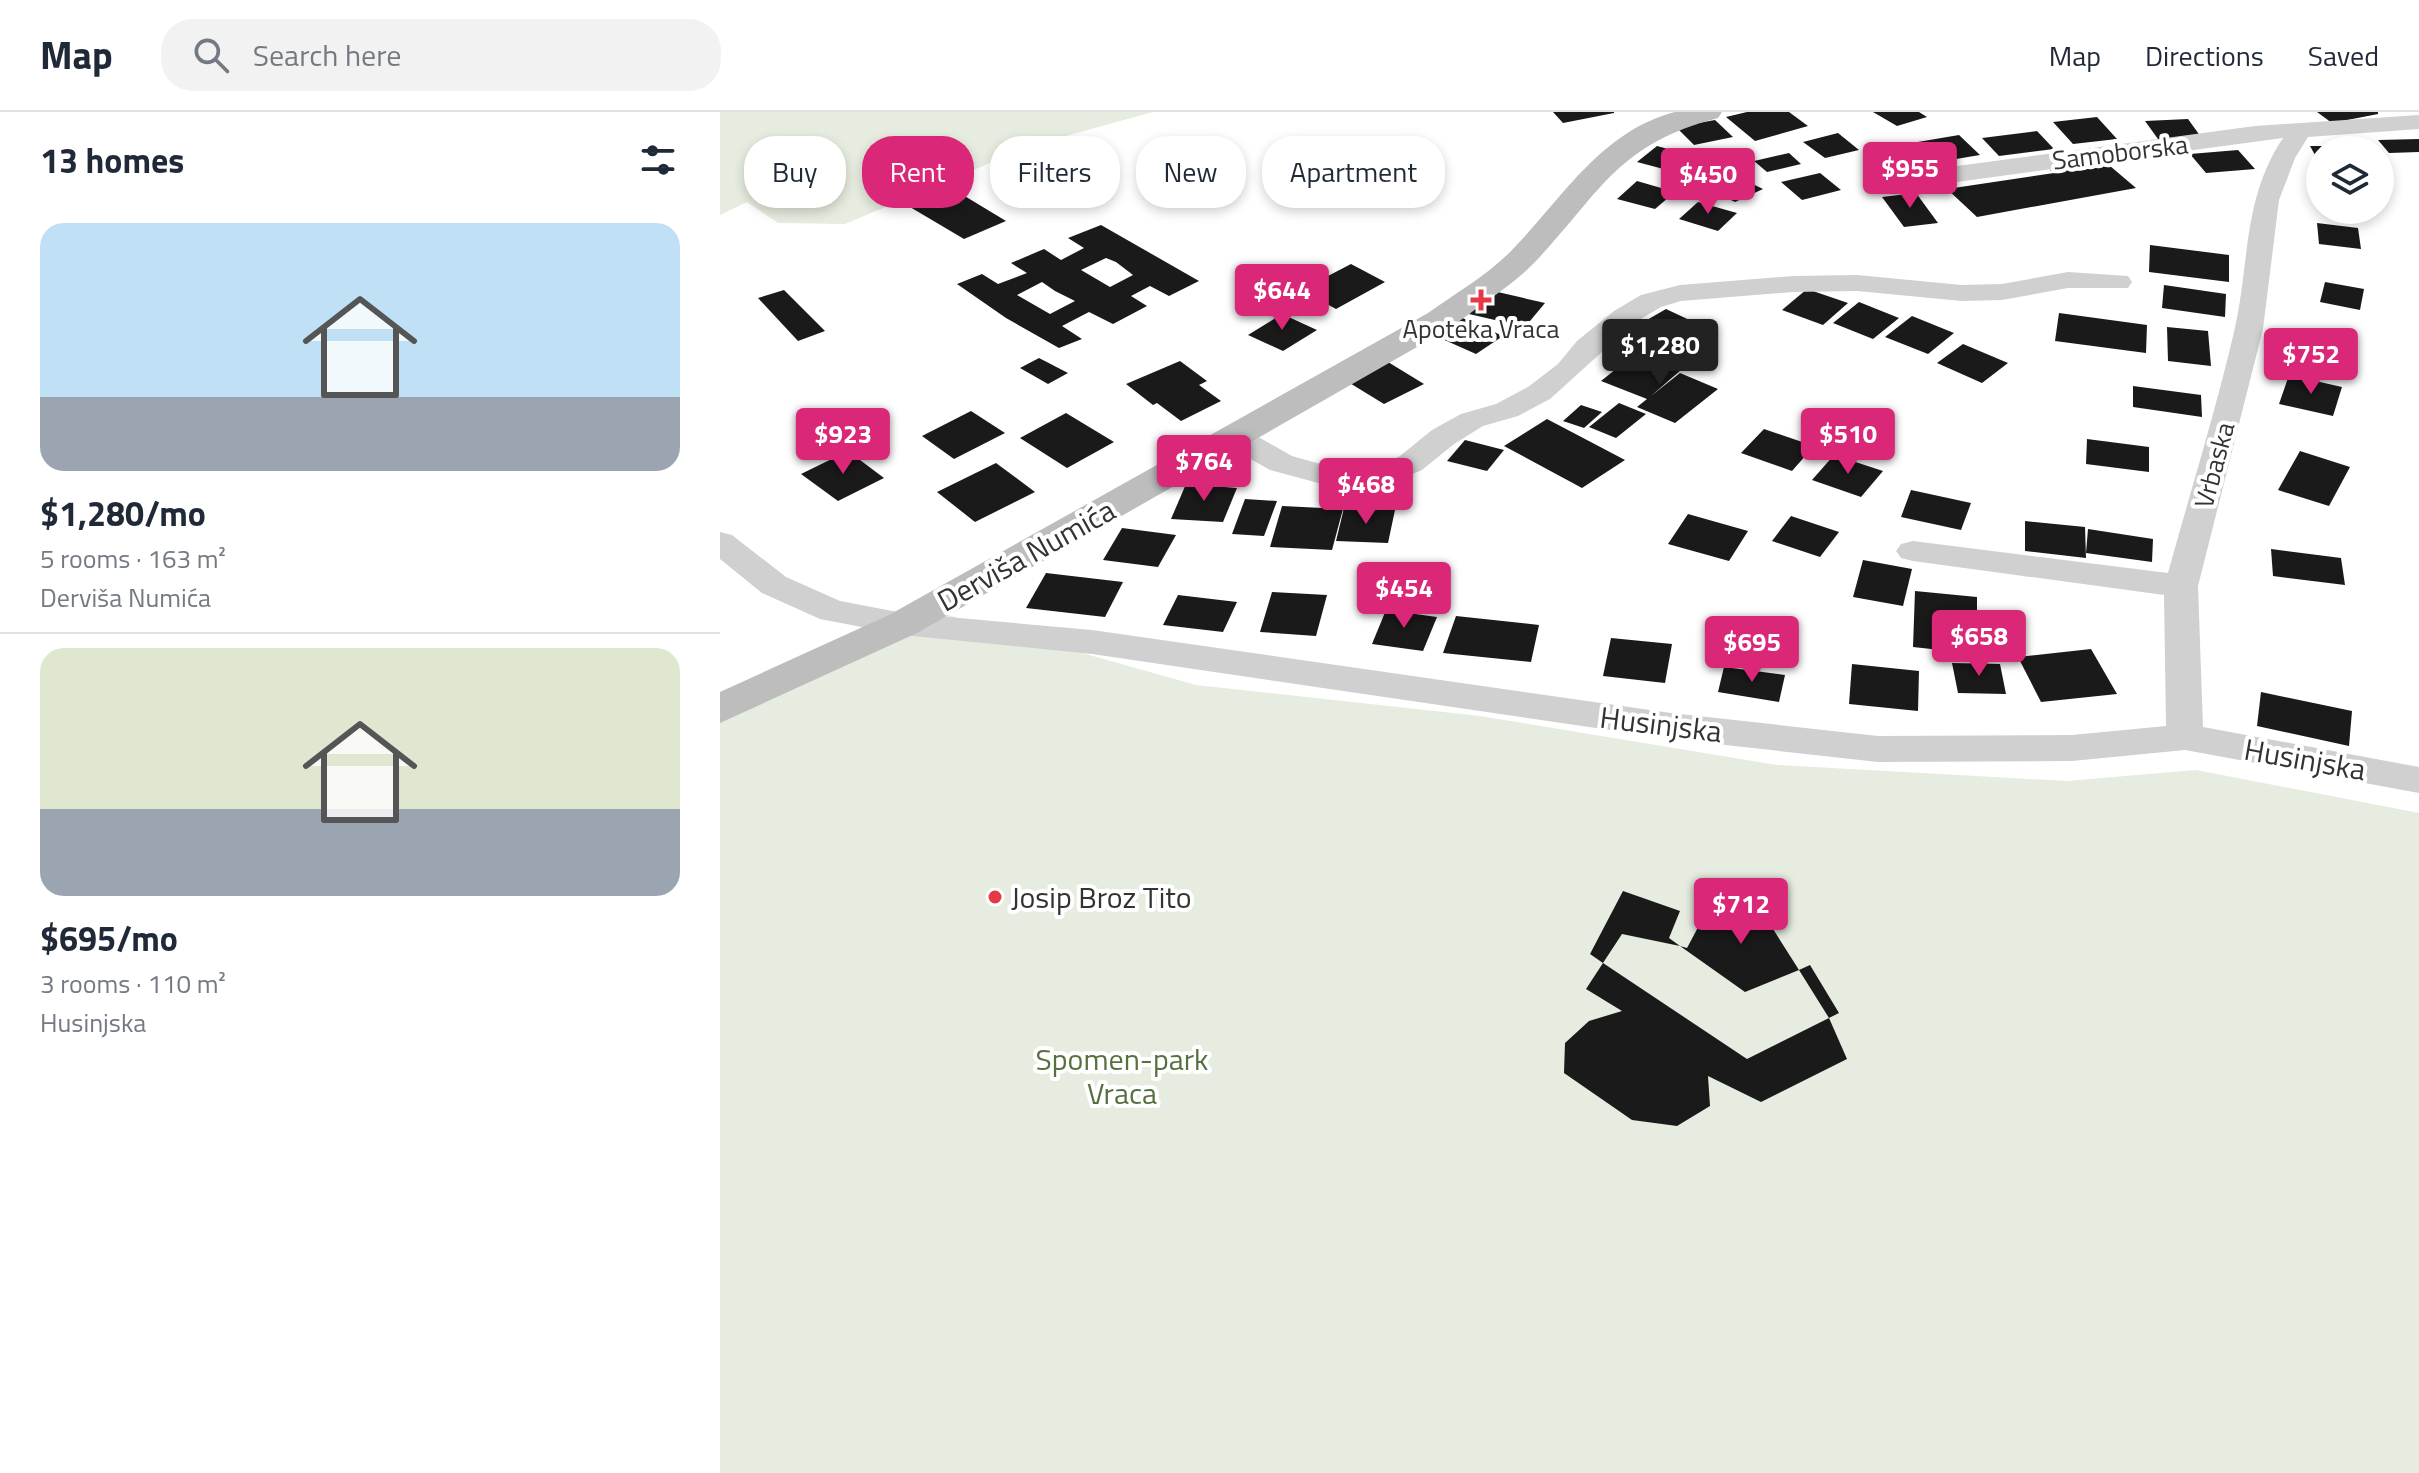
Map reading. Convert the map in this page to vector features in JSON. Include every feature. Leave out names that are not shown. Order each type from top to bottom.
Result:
[{"type":"main road","name":"Derviša Numića","points":[[720,709],[903,624],[1440,320],[1522,258],[1577,192],[1618,152],[1669,122],[1708,112]]},
{"type":"street","points":[[2291,120],[2419,122]]},
{"type":"street","name":"Samoborska","points":[[1912,180],[2291,120]]},
{"type":"street","name":"Vrbaska","points":[[2185,737],[2181,586],[2249,329],[2266,200],[2282,158],[2291,120]]},
{"type":"street","points":[[1235,437],[1281,463],[1348,482],[1379,479],[1411,463],[1443,437],[1472,420],[1507,410],[1539,393],[1624,317],[1651,301],[1680,293],[1793,284],[1857,283],[1962,293],[2002,292],[2068,280],[2118,282]]},
{"type":"street","name":"Husinjska","points":[[720,542],[774,585],[817,605],[832,611],[903,624],[1092,642],[1671,726],[1878,749],[2072,748],[2185,737],[2419,780]]},
{"type":"street","points":[[1913,551],[2181,586]]},
{"type":"green space","points":[[720,112],[1153,112],[1066,136],[990,136],[990,163],[974,170],[974,136],[862,136],[862,208],[883,208],[845,224],[778,223],[756,208],[846,208],[846,136],[744,136],[744,203],[720,215]]},
{"type":"green space","name":"Spomen-park Vraca","points":[[916,606],[1196,685],[1480,716],[1777,765],[2067,781],[2196,770],[2419,813],[2419,1473],[720,1473],[720,711]]},
{"type":"building","points":[[1553,112],[1614,112],[1614,113],[1563,123]]},
{"type":"building","points":[[1747,112],[1789,112],[1808,126],[1755,141],[1726,117]]},
{"type":"building","points":[[1873,112],[1919,112],[1927,117],[1897,126]]},
{"type":"building","points":[[2317,112],[2378,112],[2378,114],[2332,123]]},
{"type":"building","points":[[2097,117],[2117,139],[2073,144],[2053,122]]},
{"type":"building","points":[[2188,119],[2201,137],[2158,139],[2145,121]]},
{"type":"building","points":[[1715,120],[1733,137],[1694,145],[1676,127]]},
{"type":"building","points":[[2037,131],[2054,149],[1999,156],[1982,138]]},
{"type":"building","points":[[1838,133],[1859,150],[1825,158],[1803,142]]},
{"type":"building","points":[[1959,135],[1980,155],[1932,163],[1912,143]]},
{"type":"building","points":[[2419,139],[2419,152],[2394,153],[2394,140]]},
{"type":"building","points":[[1657,146],[1690,155],[1671,171],[1637,162]]},
{"type":"building","points":[[2238,150],[2255,169],[2206,173],[2190,154]]},
{"type":"building","points":[[1789,153],[1801,164],[1767,172],[1754,161]]},
{"type":"building","points":[[2103,160],[2136,188],[1977,217],[1947,189],[2054,173],[2050,170]]},
{"type":"building","points":[[1820,173],[1841,190],[1802,200],[1781,182]]},
{"type":"building","points":[[1732,174],[1763,189],[1735,202],[1705,187]]},
{"type":"building","points":[[1637,181],[1675,192],[1655,209],[1617,199]]},
{"type":"building","points":[[1916,193],[1938,223],[1904,227],[1882,197]]},
{"type":"building","points":[[974,202],[1006,221],[964,239],[912,208],[974,208]]},
{"type":"building","points":[[1698,202],[1737,213],[1718,231],[1679,219]]},
{"type":"building","points":[[2317,224],[2325,224],[2358,228],[2361,249],[2319,244]]},
{"type":"building","points":[[1101,225],[1199,281],[1169,296],[1150,286],[1131,296],[1147,306],[1113,324],[1089,312],[1062,326],[1082,339],[1059,348],[1006,318],[957,284],[982,274],[998,284],[1027,273],[1011,263],[1044,249],[1061,260],[1084,248],[1068,238]],"holes":[[[1106,258],[1116,262],[1133,275],[1110,287],[1081,270]],[[1042,282],[1055,291],[1075,301],[1050,314],[1017,295]]]},
{"type":"building","points":[[2150,245],[2229,255],[2229,282],[2149,272]]},
{"type":"building","points":[[1351,264],[1385,282],[1336,309],[1301,290]]},
{"type":"building","points":[[2325,282],[2364,289],[2360,310],[2320,302]]},
{"type":"building","points":[[2164,285],[2226,294],[2225,317],[2162,308]]},
{"type":"building","points":[[1807,289],[1848,303],[1823,325],[1782,310]]},
{"type":"building","points":[[784,290],[825,331],[798,341],[758,298]]},
{"type":"building","points":[[1489,290],[1545,303],[1525,327],[1469,314]]},
{"type":"building","points":[[1859,302],[1899,318],[1873,339],[1833,323]]},
{"type":"building","points":[[1666,309],[1717,333],[1679,357],[1628,331]]},
{"type":"building","points":[[2059,313],[2147,325],[2146,353],[2055,341]]},
{"type":"building","points":[[1282,314],[1317,330],[1283,351],[1248,335]]},
{"type":"building","points":[[1458,316],[1503,336],[1476,354],[1431,334]]},
{"type":"building","points":[[1912,316],[1954,333],[1928,354],[1885,337]]},
{"type":"building","points":[[2167,327],[2208,331],[2211,366],[2168,361]]},
{"type":"building","points":[[2297,336],[2352,349],[2345,372],[2289,359]]},
{"type":"building","points":[[1963,344],[2008,363],[1982,383],[1937,363]]},
{"type":"building","points":[[1636,353],[1681,370],[1651,396],[1680,373],[1718,389],[1675,423],[1637,407],[1647,399],[1601,381]]},
{"type":"building","points":[[1039,358],[1068,373],[1048,384],[1020,368]]},
{"type":"building","points":[[1180,361],[1207,381],[1199,385],[1221,401],[1181,421],[1126,384]]},
{"type":"building","points":[[1388,362],[1424,384],[1384,404],[1348,382]]},
{"type":"building","points":[[2289,375],[2342,387],[2333,416],[2279,404]]},
{"type":"building","points":[[2133,386],[2201,395],[2202,417],[2133,407]]},
{"type":"building","points":[[1619,403],[1646,414],[1616,438],[1589,427]]},
{"type":"building","points":[[1581,405],[1602,412],[1584,428],[1563,421]]},
{"type":"building","points":[[971,411],[1005,433],[954,459],[922,436]]},
{"type":"building","points":[[1066,413],[1114,442],[1067,468],[1020,438]]},
{"type":"building","points":[[1547,419],[1625,460],[1582,488],[1504,446]]},
{"type":"building","points":[[1764,429],[1814,446],[1792,471],[1741,453]]},
{"type":"building","points":[[2087,439],[2149,447],[2149,472],[2086,464]]},
{"type":"building","points":[[1465,440],[1504,450],[1487,471],[1447,461]]},
{"type":"building","points":[[848,451],[884,478],[838,501],[801,474]]},
{"type":"building","points":[[2300,451],[2350,467],[2329,506],[2278,490]]},
{"type":"building","points":[[1834,455],[1883,471],[1861,497],[1812,480]]},
{"type":"building","points":[[996,463],[1035,492],[975,522],[937,492]]},
{"type":"building","points":[[1186,484],[1237,488],[1223,522],[1171,519]]},
{"type":"building","points":[[1911,490],[1971,503],[1961,530],[1901,517]]},
{"type":"building","points":[[1245,499],[1277,501],[1264,536],[1232,534]]},
{"type":"building","points":[[1282,506],[1343,509],[1332,550],[1270,547]]},
{"type":"building","points":[[1344,508],[1395,510],[1388,543],[1336,541]]},
{"type":"building","points":[[1688,514],[1748,531],[1729,561],[1668,544]]},
{"type":"building","points":[[1791,516],[1839,532],[1820,557],[1772,541]]},
{"type":"building","points":[[2025,521],[2085,527],[2086,558],[2025,551]]},
{"type":"building","points":[[1122,528],[1176,535],[1158,567],[1103,560]]},
{"type":"building","points":[[2088,529],[2153,539],[2152,562],[2086,553]]},
{"type":"building","points":[[2271,549],[2341,558],[2345,585],[2273,576]]},
{"type":"building","points":[[1863,560],[1912,569],[1903,606],[1853,597]]},
{"type":"building","points":[[1046,573],[1123,582],[1105,617],[1026,608]]},
{"type":"building","points":[[1915,591],[1977,597],[1977,654],[1913,647]]},
{"type":"building","points":[[1272,592],[1327,595],[1316,636],[1260,632]]},
{"type":"building","points":[[1178,595],[1237,602],[1223,632],[1163,625]]},
{"type":"building","points":[[1386,610],[1437,617],[1423,651],[1372,644]]},
{"type":"building","points":[[1456,616],[1539,625],[1531,662],[1443,653]]},
{"type":"building","points":[[1611,638],[1672,644],[1665,683],[1603,676]]},
{"type":"building","points":[[2091,649],[2117,694],[2041,702],[2018,657]]},
{"type":"building","points":[[1952,663],[2000,664],[2006,694],[1958,693]]},
{"type":"building","points":[[1852,664],[1919,671],[1918,711],[1849,704]]},
{"type":"building","points":[[1724,667],[1785,675],[1779,702],[1718,692]]},
{"type":"building","points":[[2261,692],[2352,711],[2349,746],[2257,726]]},
{"type":"building","points":[[1623,891],[1680,911],[1669,938],[1680,946],[1622,934],[1603,963],[1590,954]]},
{"type":"building","points":[[1711,903],[1759,907],[1799,970],[1745,992],[1680,946],[1687,948]]},
{"type":"building","points":[[1603,963],[1747,1059],[1829,1018],[1847,1059],[1761,1102],[1708,1076],[1710,1106],[1677,1126],[1632,1120],[1564,1073],[1565,1043],[1589,1021],[1622,1011],[1586,989]]},
{"type":"building","points":[[1810,965],[1839,1013],[1829,1018],[1799,970]]},
{"type":"place","name":"Apoteka Vraca","points":[[1481,300]]},
{"type":"place","name":"Josip Broz Tito","points":[[995,897]]}]
